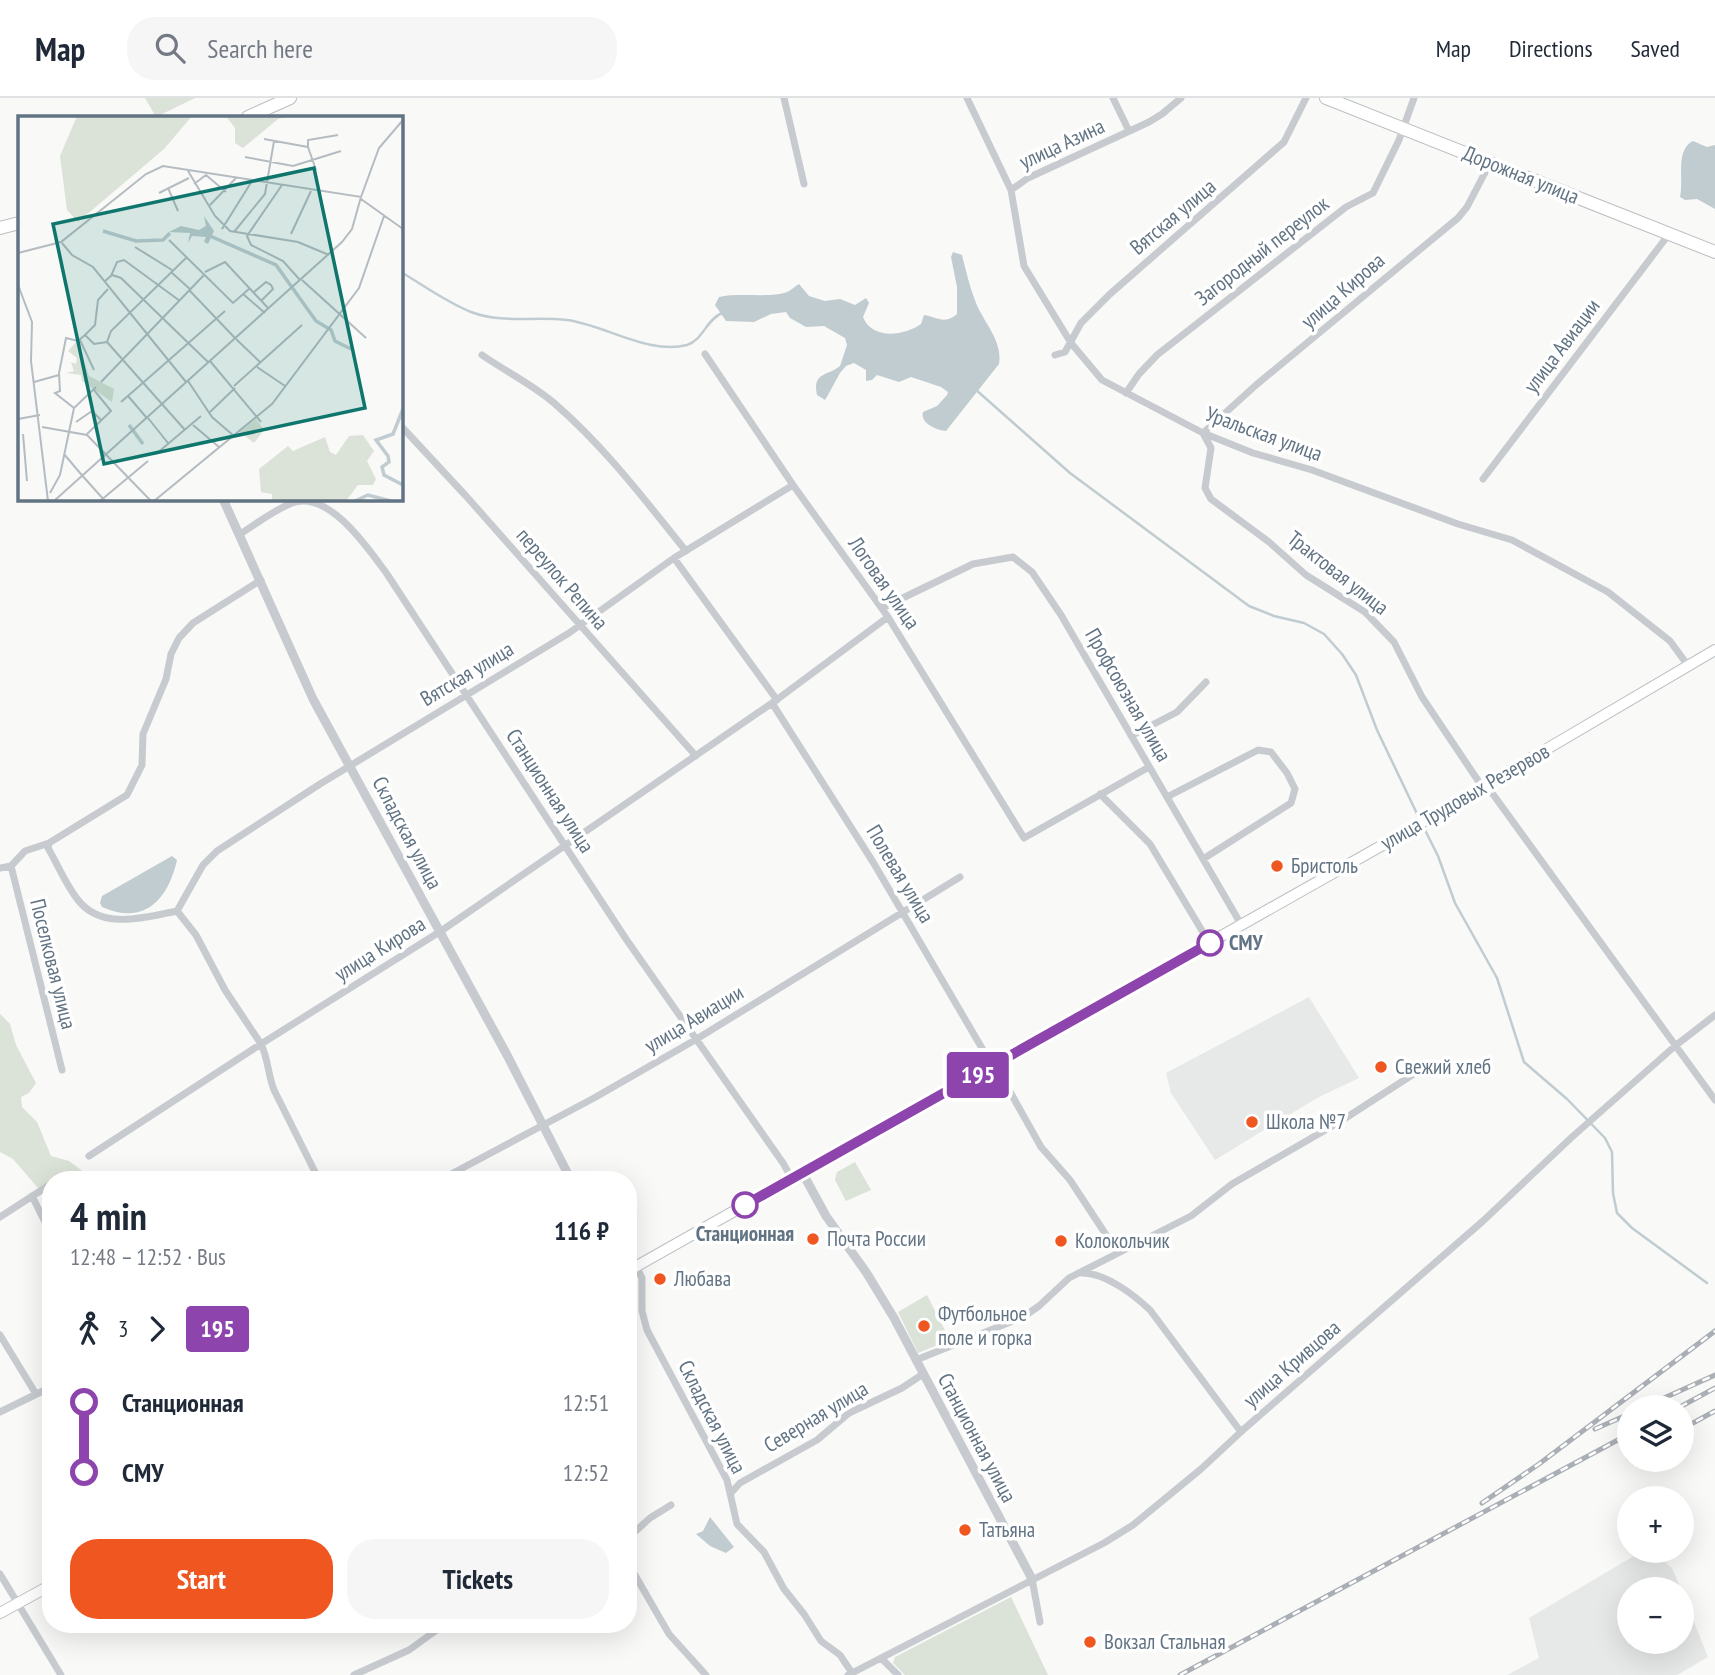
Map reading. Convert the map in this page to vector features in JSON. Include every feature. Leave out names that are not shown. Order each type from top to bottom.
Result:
[{"type":"highway","points":[[250,116],[290,98]]},
{"type":"highway","name":"Дорожная улица","points":[[1326,98],[1715,252]]},
{"type":"highway","points":[[0,228],[18,223]]},
{"type":"main road","name":"улица Трудовых Резервов","points":[[637,1265],[1404,834],[1715,650]]},
{"type":"main road","points":[[0,1613],[42,1590]]},
{"type":"street","points":[[784,98],[804,184]]},
{"type":"street","name":"Уральская улица","points":[[967,98],[1011,190],[1024,266],[1071,343],[1102,380],[1203,433],[1253,453],[1312,470],[1512,540],[1608,592],[1670,641],[1689,667]]},
{"type":"street","name":"улица Азина","points":[[1113,98],[1129,131]]},
{"type":"street","name":"улица Азина","points":[[1011,190],[1028,178],[1162,114],[1181,98]]},
{"type":"street","name":"Вятская улица","points":[[1055,355],[1065,352],[1081,323],[1105,298],[1284,142],[1306,98]]},
{"type":"street","name":"Загородный переулок","points":[[1126,393],[1157,355],[1346,207],[1371,196],[1414,98]]},
{"type":"street","name":"улица Кирова","points":[[1203,433],[1256,385],[1458,218],[1490,163]]},
{"type":"street","name":"улица Авиации","points":[[1483,479],[1669,234]]},
{"type":"street","name":"Логовая улица","points":[[705,354],[793,485],[888,617],[1024,838],[1100,794]]},
{"type":"street","points":[[482,355],[536,389],[580,427],[614,462],[686,551]]},
{"type":"street","name":"переулок Репина","points":[[402,427],[695,756]]},
{"type":"street","name":"Трактовая улица","points":[[1203,433],[1211,449],[1205,488],[1211,499],[1269,541],[1306,575],[1365,612],[1394,642],[1422,696],[1485,787],[1715,1100]]},
{"type":"street","name":"Вятская улица","points":[[177,911],[210,857],[351,766],[580,625],[674,558],[793,485]]},
{"type":"street","name":"Складская улица","points":[[223,500],[313,699],[440,931],[566,1171]]},
{"type":"street","name":"Станционная улица","points":[[240,534],[295,500],[322,506],[352,529],[387,574],[565,846],[792,1179]]},
{"type":"street","name":"Профсоюзная улица","points":[[882,608],[973,564],[1013,557],[1032,572],[1061,615],[1242,926]]},
{"type":"street","name":"Полевая улица","points":[[674,558],[774,702],[1041,1147],[1070,1180],[1118,1253]]},
{"type":"street","points":[[0,868],[11,866],[25,850],[49,843],[127,795],[142,765],[143,734],[166,679],[171,654],[179,638],[193,623],[261,580]]},
{"type":"street","name":"улица Кирова","points":[[89,1156],[440,931],[774,702],[888,617]]},
{"type":"street","points":[[1131,736],[1177,712],[1206,682]]},
{"type":"street","points":[[1167,797],[1258,750],[1271,752],[1287,773],[1295,789],[1291,803],[1203,859]]},
{"type":"street","points":[[1149,766],[1100,794],[1150,844],[1210,944]]},
{"type":"street","points":[[49,843],[48,848],[78,900],[97,913],[124,920],[177,911],[196,935],[225,990],[266,1053],[268,1075],[274,1090],[314,1171]]},
{"type":"street","name":"Поселковая улица","points":[[11,866],[62,1070]]},
{"type":"street","name":"улица Авиации","points":[[456,1171],[594,1098],[695,1040],[960,877]]},
{"type":"street","name":"улица Кривцова","points":[[850,1674],[1104,1544],[1133,1525],[1201,1469],[1483,1221],[1572,1137],[1675,1046],[1715,1015]]},
{"type":"street","points":[[916,1360],[1023,1317],[1039,1307],[1075,1275],[1191,1216],[1232,1184],[1341,1121],[1426,1066]]},
{"type":"street","name":"Станционная улица","points":[[802,1172],[826,1216],[866,1272],[916,1360],[1032,1579]]},
{"type":"street","points":[[0,1217],[42,1190]]},
{"type":"street","points":[[32,1196],[42,1216]]},
{"type":"street","points":[[1075,1275],[1083,1273],[1096,1276],[1141,1301],[1241,1432]]},
{"type":"street","name":"Складская улица","points":[[637,1277],[643,1288],[642,1311],[650,1337],[727,1480],[737,1524],[764,1552],[784,1589],[808,1619],[821,1641],[840,1655],[850,1674]]},
{"type":"street","points":[[0,1335],[36,1394]]},
{"type":"street","name":"Северная улица","points":[[730,1494],[740,1483],[817,1440],[849,1413],[902,1388],[923,1374]]},
{"type":"street","points":[[0,1412],[42,1391]]},
{"type":"street","points":[[637,1530],[650,1518],[671,1506]]},
{"type":"street","points":[[0,1574],[61,1675]]},
{"type":"street","points":[[637,1579],[669,1634],[706,1675]]},
{"type":"street","points":[[1032,1579],[1040,1622]]},
{"type":"street","points":[[354,1675],[409,1650],[425,1633]]},
{"type":"street","points":[[881,1658],[898,1675]]},
{"type":"shaded area","points":[[145,98],[195,98],[158,116],[155,116]]},
{"type":"shaded area","points":[[1693,141],[1707,147],[1715,145],[1715,209],[1697,199],[1685,200],[1680,197],[1682,158],[1687,145]]},
{"type":"shaded area","points":[[953,252],[962,255],[979,310],[996,340],[999,364],[946,431],[930,425],[923,416],[923,412],[937,406],[947,395],[948,392],[941,387],[911,377],[899,382],[877,375],[866,381],[866,370],[854,363],[846,366],[840,373],[825,400],[817,395],[817,382],[819,378],[840,366],[847,345],[845,338],[824,326],[806,327],[790,318],[786,312],[771,314],[754,322],[726,321],[715,305],[719,297],[783,293],[799,284],[809,296],[825,301],[840,299],[855,305],[866,298],[869,303],[863,317],[867,324],[881,332],[898,333],[921,324],[924,315],[944,320],[957,314],[957,287],[951,257]]},
{"type":"shaded area","points":[[172,856],[177,860],[173,874],[167,887],[152,906],[130,913],[102,907],[102,896]]},
{"type":"shaded area","points":[[1309,997],[1359,1078],[1317,1098],[1215,1160],[1171,1093],[1166,1073]]},
{"type":"shaded area","points":[[0,1014],[10,1024],[16,1045],[36,1083],[29,1093],[21,1097],[22,1107],[37,1122],[51,1156],[69,1161],[82,1171],[42,1171],[42,1193],[13,1159],[0,1152]]},
{"type":"shaded area","points":[[855,1162],[871,1190],[846,1201],[835,1180],[837,1172]]},
{"type":"shaded area","name":"Футбольное поле и горка","points":[[927,1295],[950,1340],[918,1353],[898,1312]]},
{"type":"shaded area","points":[[710,1517],[734,1547],[726,1553],[710,1546],[696,1534],[703,1531]]},
{"type":"shaded area","points":[[1622,1563],[1666,1563],[1672,1568],[1676,1577],[1617,1577],[1617,1654],[1694,1654],[1694,1622],[1708,1657],[1677,1675],[1507,1675],[1539,1658],[1529,1618]]},
{"type":"shaded area","points":[[1011,1597],[1048,1675],[905,1675],[893,1663],[895,1657]]},
{"type":"waterway","points":[[402,273],[453,303],[483,316],[567,320],[658,346],[687,345],[722,313]]},
{"type":"waterway","points":[[975,389],[1070,473],[1249,606],[1274,616],[1304,623],[1324,634],[1356,675],[1377,730],[1420,820]]},
{"type":"waterway","points":[[1423,826],[1438,856],[1455,903],[1497,978],[1524,1062],[1567,1099],[1605,1138],[1612,1152],[1613,1193],[1617,1213],[1632,1228],[1707,1283]]},
{"type":"railway","points":[[1482,1503],[1539,1464],[1715,1331]]},
{"type":"railway","points":[[1671,1395],[1715,1375]]},
{"type":"railway","points":[[1694,1399],[1715,1388]]},
{"type":"railway","points":[[1694,1422],[1715,1411]]},
{"type":"railway","points":[[1595,1429],[1617,1419]]},
{"type":"railway","points":[[1180,1675],[1617,1440]]},
{"type":"bus line","name":"195","points":[[745,1205],[1210,943]]},
{"type":"place","name":"Бристоль","points":[[1277,866]]},
{"type":"place","name":"СМУ","points":[[1210,943]]},
{"type":"place","name":"Свежий хлеб","points":[[1381,1067]]},
{"type":"place","name":"Школа №7","points":[[1252,1122]]},
{"type":"place","name":"Станционная","points":[[745,1205]]},
{"type":"place","name":"Почта России","points":[[813,1239]]},
{"type":"place","name":"Колокольчик","points":[[1061,1241]]},
{"type":"place","name":"Любава","points":[[660,1279]]},
{"type":"place","name":"Футбольное поле и горка","points":[[924,1326]]},
{"type":"place","name":"Татьяна","points":[[965,1530]]},
{"type":"place","name":"Вокзал Стальная","points":[[1090,1642]]}]
